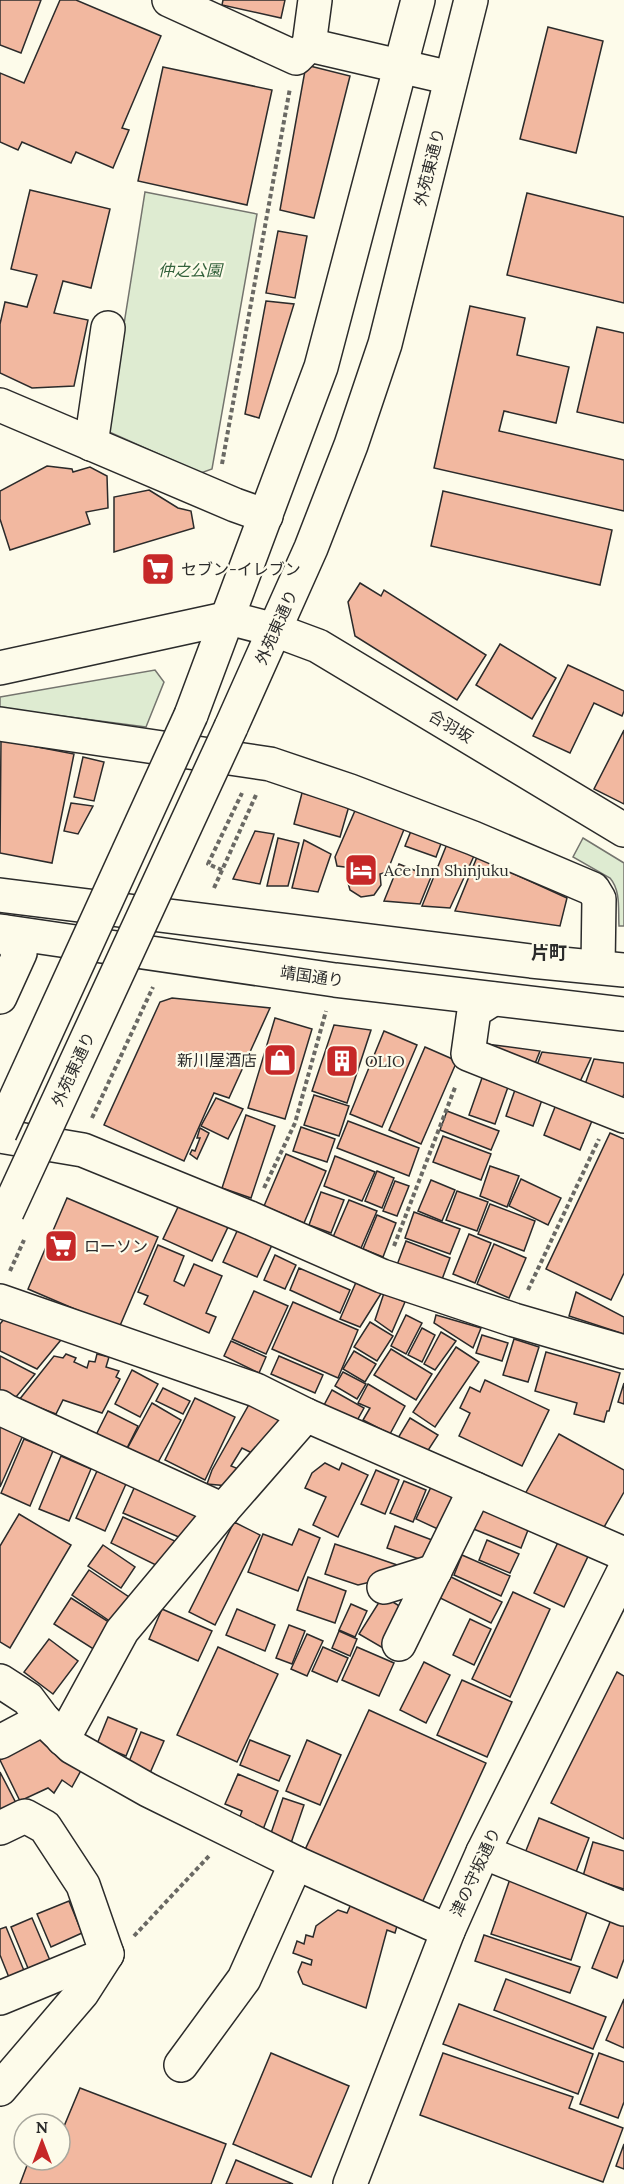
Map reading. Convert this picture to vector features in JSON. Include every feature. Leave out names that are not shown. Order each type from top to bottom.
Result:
[{"type":"street","points":[[169,0],[302,52],[401,67],[451,78]]},
{"type":"street","points":[[302,52],[315,0]]},
{"type":"street","points":[[418,0],[321,367],[229,618],[191,715],[0,1134],[83,1150],[250,1218],[382,1276],[514,1320],[624,1352]]},
{"type":"street","name":"外苑東通り","points":[[12,1223],[311,548],[351,446],[385,344],[471,0]]},
{"type":"street","points":[[91,444],[108,328]]},
{"type":"street","points":[[0,405],[266,516]]},
{"type":"street","points":[[0,668],[229,618]]},
{"type":"street","name":"合羽坂","points":[[229,618],[275,630],[318,646],[624,830]]},
{"type":"street","points":[[0,724],[270,764],[406,812],[593,889],[598,899],[611,969],[0,896]]},
{"type":"street","points":[[0,997],[20,953],[3,931]]},
{"type":"street","name":"靖国通り","points":[[3,931],[334,980],[624,1014]]},
{"type":"street","points":[[493,999],[474,1011],[468,1054],[618,1114]]},
{"type":"street","points":[[5,1286],[256,1390],[306,1415],[624,1554]]},
{"type":"street","points":[[0,1407],[6,1412],[223,1510]]},
{"type":"street","points":[[0,1742],[53,1729],[122,1631],[306,1415]]},
{"type":"street","points":[[399,1644],[475,1489]]},
{"type":"street","points":[[384,1587],[435,1571]]},
{"type":"street","name":"津の守坂通り","points":[[350,2184],[448,1931],[483,1852],[624,1571]]},
{"type":"street","points":[[0,1681],[28,1700],[72,1747],[148,1790],[296,1863],[448,1931]]},
{"type":"street","points":[[0,1828],[25,1816],[45,1827],[83,1885],[118,1947]]},
{"type":"street","points":[[483,1852],[624,1909]]},
{"type":"street","points":[[181,2065],[244,1979],[296,1863]]},
{"type":"street","points":[[0,1998],[118,1947]]},
{"type":"street","points":[[0,2090],[118,1947]]},
{"type":"path","points":[[216,497],[302,52]]},
{"type":"path","points":[[214,888],[270,764]]},
{"type":"path","points":[[222,870],[208,864],[245,786]]},
{"type":"path","points":[[83,1150],[88,1126],[153,987]]},
{"type":"path","points":[[250,1218],[295,1123],[327,1005]]},
{"type":"path","points":[[382,1276],[468,1054]]},
{"type":"path","points":[[514,1320],[618,1114]]},
{"type":"path","points":[[5,1286],[12,1223]]},
{"type":"path","points":[[118,1947],[212,1852]]},
{"type":"green space","name":"仲之公園","points":[[145,192],[257,214],[212,469],[201,473],[107,431]]},
{"type":"green space","points":[[155,670],[164,682],[146,727],[0,708],[0,697]]},
{"type":"green space","points":[[583,838],[624,863],[624,926],[619,926],[619,907],[614,883],[610,878],[573,857]]},
{"type":"building","points":[[0,0],[41,0],[21,53],[0,45]]},
{"type":"building","points":[[60,0],[76,0],[161,36],[122,128],[129,130],[113,168],[76,152],[71,163],[22,142],[18,150],[0,142],[0,73],[24,83]]},
{"type":"building","points":[[223,0],[285,0],[281,18],[222,5]]},
{"type":"building","points":[[548,27],[603,41],[576,153],[520,139]]},
{"type":"building","points":[[306,65],[350,76],[314,218],[280,210]]},
{"type":"building","points":[[163,67],[272,90],[247,205],[138,181]]},
{"type":"building","points":[[30,190],[110,209],[91,288],[63,281],[54,313],[88,320],[74,386],[32,388],[0,373],[0,324],[5,302],[27,307],[37,275],[11,269]]},
{"type":"building","points":[[527,193],[624,217],[624,303],[507,275]]},
{"type":"building","points":[[278,231],[307,236],[295,298],[266,293]]},
{"type":"building","points":[[266,301],[294,304],[259,418],[245,414]]},
{"type":"building","points":[[470,306],[525,318],[517,355],[569,367],[556,423],[504,411],[499,431],[624,460],[624,511],[434,468]]},
{"type":"building","points":[[597,327],[624,333],[624,423],[577,412]]},
{"type":"building","points":[[47,466],[72,469],[73,472],[90,467],[107,476],[108,508],[86,512],[90,524],[10,550],[0,519],[0,491]]},
{"type":"building","points":[[149,490],[178,508],[191,511],[194,528],[114,552],[114,497]]},
{"type":"building","points":[[443,491],[612,530],[600,585],[431,546]]},
{"type":"building","points":[[360,583],[381,596],[384,590],[486,655],[457,700],[355,636],[348,602]]},
{"type":"building","points":[[500,644],[556,678],[532,719],[476,685]]},
{"type":"building","points":[[568,665],[624,691],[622,716],[594,703],[570,753],[533,736]]},
{"type":"building","points":[[624,730],[624,804],[594,789]]},
{"type":"building","points":[[1,740],[74,754],[52,863],[0,853]]},
{"type":"building","points":[[83,757],[104,762],[94,801],[74,797]]},
{"type":"building","points":[[302,793],[349,806],[340,837],[294,824]]},
{"type":"building","points":[[71,803],[93,806],[78,834],[64,831]]},
{"type":"building","points":[[357,806],[405,827],[387,872],[380,874],[381,885],[374,895],[361,897],[350,890],[347,879],[353,868],[337,866],[335,857]]},
{"type":"building","points":[[255,831],[274,834],[260,884],[233,879]]},
{"type":"building","points":[[411,831],[442,841],[436,857],[405,846]]},
{"type":"building","points":[[278,838],[299,843],[288,886],[267,886]]},
{"type":"building","points":[[304,840],[331,854],[318,892],[292,888]]},
{"type":"building","points":[[447,844],[474,856],[450,908],[422,906]]},
{"type":"building","points":[[477,857],[567,898],[560,926],[455,911]]},
{"type":"building","points":[[399,864],[431,877],[420,904],[384,901]]},
{"type":"building","points":[[172,998],[270,1008],[229,1098],[214,1093],[184,1161],[104,1125],[160,1002]]},
{"type":"building","points":[[275,1018],[312,1029],[285,1119],[248,1108]]},
{"type":"building","name":"OLIO","points":[[334,1025],[371,1030],[347,1103],[312,1091]]},
{"type":"building","points":[[384,1031],[417,1045],[382,1127],[350,1114]]},
{"type":"building","points":[[486,1044],[540,1051],[532,1071]]},
{"type":"building","points":[[425,1047],[457,1061],[421,1144],[389,1130]]},
{"type":"building","points":[[542,1052],[591,1058],[577,1088],[535,1070]]},
{"type":"building","points":[[594,1059],[624,1063],[624,1094],[620,1104],[583,1090]]},
{"type":"building","points":[[482,1078],[508,1087],[495,1124],[469,1115]]},
{"type":"building","points":[[517,1084],[544,1094],[533,1126],[506,1116]]},
{"type":"building","points":[[314,1095],[349,1106],[339,1136],[304,1125]]},
{"type":"building","points":[[216,1098],[243,1109],[228,1139],[201,1126]]},
{"type":"building","points":[[557,1102],[594,1116],[580,1150],[544,1135]]},
{"type":"building","points":[[447,1111],[499,1131],[491,1150],[440,1130]]},
{"type":"building","points":[[246,1115],[275,1126],[251,1198],[222,1188]]},
{"type":"building","points":[[348,1121],[419,1148],[409,1176],[337,1148]]},
{"type":"building","points":[[301,1127],[335,1139],[327,1162],[293,1151]]},
{"type":"building","points":[[200,1128],[209,1133],[197,1159],[190,1154],[192,1150],[195,1151],[200,1138],[197,1138]]},
{"type":"building","points":[[610,1133],[624,1139],[624,1273],[611,1300],[546,1269]]},
{"type":"building","points":[[443,1136],[491,1154],[481,1180],[433,1162]]},
{"type":"building","points":[[286,1154],[326,1171],[304,1223],[264,1206]]},
{"type":"building","points":[[335,1156],[375,1172],[362,1201],[324,1186]]},
{"type":"building","points":[[490,1166],[519,1176],[507,1207],[480,1196]]},
{"type":"building","points":[[377,1171],[394,1178],[382,1208],[365,1201]]},
{"type":"building","points":[[521,1179],[561,1198],[548,1225],[509,1206]]},
{"type":"building","points":[[431,1180],[455,1190],[442,1221],[418,1211]]},
{"type":"building","points":[[395,1181],[409,1186],[397,1216],[383,1211]]},
{"type":"building","points":[[457,1191],[488,1202],[477,1231],[446,1220]]},
{"type":"building","points":[[321,1192],[344,1200],[331,1233],[309,1225]]},
{"type":"building","points":[[67,1198],[158,1237],[119,1328],[28,1289]]},
{"type":"building","points":[[349,1200],[377,1211],[361,1248],[333,1237]]},
{"type":"building","points":[[490,1204],[535,1221],[524,1251],[478,1234]]},
{"type":"building","points":[[179,1205],[228,1227],[212,1261],[163,1239]]},
{"type":"building","points":[[414,1212],[460,1229],[450,1254],[405,1238]]},
{"type":"building","points":[[377,1215],[396,1223],[383,1257],[363,1249]]},
{"type":"building","points":[[238,1229],[272,1245],[257,1277],[223,1262]]},
{"type":"building","points":[[469,1234],[491,1243],[475,1283],[453,1274]]},
{"type":"building","points":[[406,1241],[450,1258],[441,1282],[397,1265]]},
{"type":"building","points":[[494,1244],[526,1258],[509,1298],[477,1284]]},
{"type":"building","points":[[158,1245],[184,1256],[174,1281],[184,1286],[194,1264],[222,1276],[206,1313],[216,1317],[209,1333],[144,1304],[148,1296],[138,1292]]},
{"type":"building","points":[[275,1255],[296,1265],[285,1289],[264,1280]]},
{"type":"building","points":[[299,1268],[350,1290],[340,1313],[290,1290]]},
{"type":"building","points":[[357,1280],[382,1292],[360,1327],[340,1319]]},
{"type":"building","points":[[254,1291],[288,1306],[266,1354],[232,1339]]},
{"type":"building","points":[[576,1292],[624,1317],[624,1334],[569,1316]]},
{"type":"building","points":[[384,1293],[405,1302],[392,1332],[375,1320]]},
{"type":"building","points":[[293,1302],[358,1330],[338,1378],[272,1349]]},
{"type":"building","points":[[9,1313],[65,1335],[37,1369],[0,1351],[0,1324]]},
{"type":"building","points":[[406,1315],[422,1323],[406,1354],[391,1346]]},
{"type":"building","points":[[436,1315],[481,1328],[473,1348],[434,1323]]},
{"type":"building","points":[[370,1322],[393,1336],[377,1361],[354,1347]]},
{"type":"building","points":[[422,1328],[435,1335],[422,1362],[408,1355]]},
{"type":"building","points":[[441,1332],[456,1341],[435,1370],[424,1364]]},
{"type":"building","points":[[482,1335],[508,1343],[502,1361],[476,1353]]},
{"type":"building","points":[[514,1339],[539,1347],[528,1382],[503,1375]]},
{"type":"building","points":[[231,1341],[266,1357],[259,1373],[224,1356]]},
{"type":"building","points":[[456,1347],[479,1362],[435,1427],[413,1412]]},
{"type":"building","points":[[391,1349],[432,1374],[416,1400],[374,1375]]},
{"type":"building","points":[[354,1351],[376,1364],[365,1382],[343,1369]]},
{"type":"building","points":[[546,1352],[620,1373],[604,1422],[574,1414],[577,1403],[535,1391]]},
{"type":"building","points":[[66,1354],[76,1358],[74,1362],[87,1368],[89,1361],[95,1362],[97,1354],[109,1357],[106,1367],[119,1371],[116,1377],[120,1379],[102,1413],[63,1400],[56,1414],[19,1400],[54,1356],[63,1358]]},
{"type":"building","points":[[0,1356],[35,1374],[11,1403],[0,1395]]},
{"type":"building","points":[[279,1356],[323,1375],[315,1393],[271,1374]]},
{"type":"building","points":[[132,1370],[158,1384],[140,1417],[115,1404]]},
{"type":"building","points":[[343,1372],[366,1384],[357,1399],[335,1386]]},
{"type":"building","points":[[485,1380],[549,1410],[522,1466],[459,1436],[470,1413],[460,1408],[470,1387],[480,1392]]},
{"type":"building","points":[[624,1383],[624,1404],[618,1402]]},
{"type":"building","points":[[368,1384],[405,1406],[390,1434],[363,1420],[370,1408],[358,1403]]},
{"type":"building","points":[[163,1388],[190,1401],[183,1414],[156,1401]]},
{"type":"building","points":[[332,1390],[364,1408],[354,1426],[322,1409]]},
{"type":"building","points":[[195,1398],[235,1417],[205,1480],[165,1460]]},
{"type":"building","points":[[251,1401],[282,1414],[274,1431],[252,1453],[242,1448],[231,1466],[241,1470],[229,1486],[207,1484],[212,1470]]},
{"type":"building","points":[[152,1403],[181,1420],[156,1466],[127,1449]]},
{"type":"building","points":[[108,1411],[138,1426],[124,1454],[94,1439]]},
{"type":"building","points":[[410,1418],[438,1435],[425,1455],[398,1438]]},
{"type":"building","points":[[0,1426],[24,1433],[0,1487]]},
{"type":"building","points":[[559,1434],[624,1470],[624,1492],[599,1536],[525,1494]]},
{"type":"building","points":[[24,1439],[53,1451],[30,1506],[1,1493]]},
{"type":"building","points":[[61,1456],[91,1469],[69,1521],[39,1509]]},
{"type":"building","points":[[325,1463],[339,1470],[342,1463],[368,1475],[338,1537],[313,1525],[326,1497],[305,1488],[312,1473]]},
{"type":"building","points":[[376,1470],[399,1480],[385,1514],[361,1504]]},
{"type":"building","points":[[97,1471],[126,1484],[105,1531],[76,1518]]},
{"type":"building","points":[[404,1481],[426,1490],[413,1522],[390,1513]]},
{"type":"building","points":[[135,1486],[200,1514],[188,1541],[123,1513]]},
{"type":"building","points":[[431,1487],[455,1498],[440,1530],[416,1519]]},
{"type":"building","points":[[480,1506],[530,1525],[521,1548],[471,1528]]},
{"type":"building","points":[[19,1514],[71,1545],[10,1648],[0,1642],[0,1546]]},
{"type":"building","points":[[123,1517],[177,1542],[164,1569],[111,1543]]},
{"type":"building","points":[[234,1522],[260,1535],[215,1625],[189,1612]]},
{"type":"building","points":[[395,1526],[432,1540],[425,1561],[387,1548]]},
{"type":"building","points":[[299,1529],[320,1538],[298,1591],[248,1572],[263,1534],[292,1545]]},
{"type":"building","points":[[561,1536],[591,1550],[564,1607],[534,1593]]},
{"type":"building","points":[[487,1540],[519,1554],[510,1573],[479,1560]]},
{"type":"building","points":[[335,1544],[409,1569],[408,1573],[358,1585],[325,1574]]},
{"type":"building","points":[[103,1545],[135,1567],[121,1588],[88,1566]]},
{"type":"building","points":[[462,1555],[510,1576],[501,1596],[454,1575]]},
{"type":"building","points":[[89,1570],[129,1597],[111,1622],[72,1595]]},
{"type":"building","points":[[443,1573],[502,1602],[491,1623],[432,1594]]},
{"type":"building","points":[[308,1577],[346,1591],[335,1623],[297,1610]]},
{"type":"building","points":[[513,1592],[550,1609],[510,1697],[472,1679]]},
{"type":"building","points":[[383,1596],[406,1610],[383,1648],[359,1634]]},
{"type":"building","points":[[71,1598],[112,1624],[95,1650],[54,1624]]},
{"type":"building","points":[[351,1604],[367,1611],[355,1637],[339,1630]]},
{"type":"building","points":[[162,1609],[212,1631],[198,1661],[149,1639]]},
{"type":"building","points":[[237,1609],[275,1625],[265,1651],[226,1635]]},
{"type":"building","points":[[470,1619],[491,1629],[474,1665],[453,1655]]},
{"type":"building","points":[[289,1625],[305,1631],[292,1664],[276,1658]]},
{"type":"building","points":[[339,1631],[357,1639],[350,1656],[332,1648]]},
{"type":"building","points":[[307,1634],[323,1641],[307,1676],[291,1669]]},
{"type":"building","points":[[49,1639],[78,1661],[53,1694],[24,1672]]},
{"type":"building","points":[[218,1647],[278,1674],[237,1762],[177,1735]]},
{"type":"building","points":[[323,1647],[348,1658],[337,1682],[312,1671]]},
{"type":"building","points":[[357,1647],[394,1663],[379,1696],[342,1680]]},
{"type":"building","points":[[424,1662],[450,1675],[426,1723],[400,1710]]},
{"type":"building","points":[[617,1672],[624,1676],[624,1839],[551,1803]]},
{"type":"building","points":[[462,1680],[512,1702],[487,1757],[437,1735]]},
{"type":"building","points":[[369,1710],[486,1763],[421,1905],[304,1852]]},
{"type":"building","points":[[108,1717],[137,1729],[126,1756],[97,1744]]},
{"type":"building","points":[[141,1732],[164,1741],[150,1773],[128,1764]]},
{"type":"building","points":[[35,1739],[45,1741],[85,1763],[72,1787],[62,1780],[54,1793],[48,1788],[20,1801],[0,1760]]},
{"type":"building","points":[[250,1740],[290,1756],[279,1781],[240,1765]]},
{"type":"building","points":[[307,1740],[341,1755],[320,1805],[286,1791]]},
{"type":"building","points":[[0,1772],[17,1805],[0,1813]]},
{"type":"building","points":[[238,1774],[278,1791],[262,1832],[238,1822],[242,1811],[225,1804]]},
{"type":"building","points":[[283,1798],[304,1805],[290,1846],[269,1839]]},
{"type":"building","points":[[539,1818],[589,1838],[576,1872],[525,1853]]},
{"type":"building","points":[[593,1842],[624,1851],[624,1889],[583,1876]]},
{"type":"building","points":[[510,1879],[589,1906],[571,1960],[491,1934]]},
{"type":"building","points":[[69,1901],[82,1933],[51,1947],[37,1914]]},
{"type":"building","points":[[351,1904],[397,1926],[395,1933],[387,1930],[366,2008],[303,1984],[298,1972],[302,1962],[311,1965],[312,1960],[293,1953],[297,1941],[304,1944],[306,1935],[313,1937],[316,1926],[338,1910],[347,1913]]},
{"type":"building","points":[[612,1917],[624,1922],[624,1959],[617,1978],[592,1968]]},
{"type":"building","points":[[32,1918],[52,1965],[30,1973],[11,1927]]},
{"type":"building","points":[[6,1927],[25,1973],[10,1980],[0,1955],[0,1929]]},
{"type":"building","points":[[484,1935],[580,1967],[570,1993],[475,1961]]},
{"type":"building","points":[[506,1979],[606,2017],[593,2049],[494,2010]]},
{"type":"building","points":[[624,1999],[624,2048],[606,2040]]},
{"type":"building","points":[[459,2004],[593,2054],[578,2094],[443,2044]]},
{"type":"building","points":[[271,2053],[349,2086],[311,2177],[233,2144]]},
{"type":"building","points":[[443,2053],[573,2097],[569,2108],[623,2128],[603,2182],[420,2115]]},
{"type":"building","points":[[599,2053],[624,2062],[624,2102],[618,2118],[580,2104]]},
{"type":"building","points":[[80,2088],[226,2144],[211,2184],[20,2184],[24,2172],[72,2172],[72,2112],[70,2112]]},
{"type":"building","points":[[624,2144],[624,2169],[616,2166]]},
{"type":"building","points":[[236,2160],[293,2184],[226,2184]]},
{"type":"place","name":"セブン-イレブン","points":[[158,569]]},
{"type":"place","name":"Ace Inn Shinjuku","points":[[361,870]]},
{"type":"place","name":"新川屋酒店","points":[[280,1060]]},
{"type":"place","name":"OLIO","points":[[342,1061]]},
{"type":"place","name":"ローソン","points":[[61,1246]]},
{"type":"district","name":"片町","points":[[549,952]]}]
